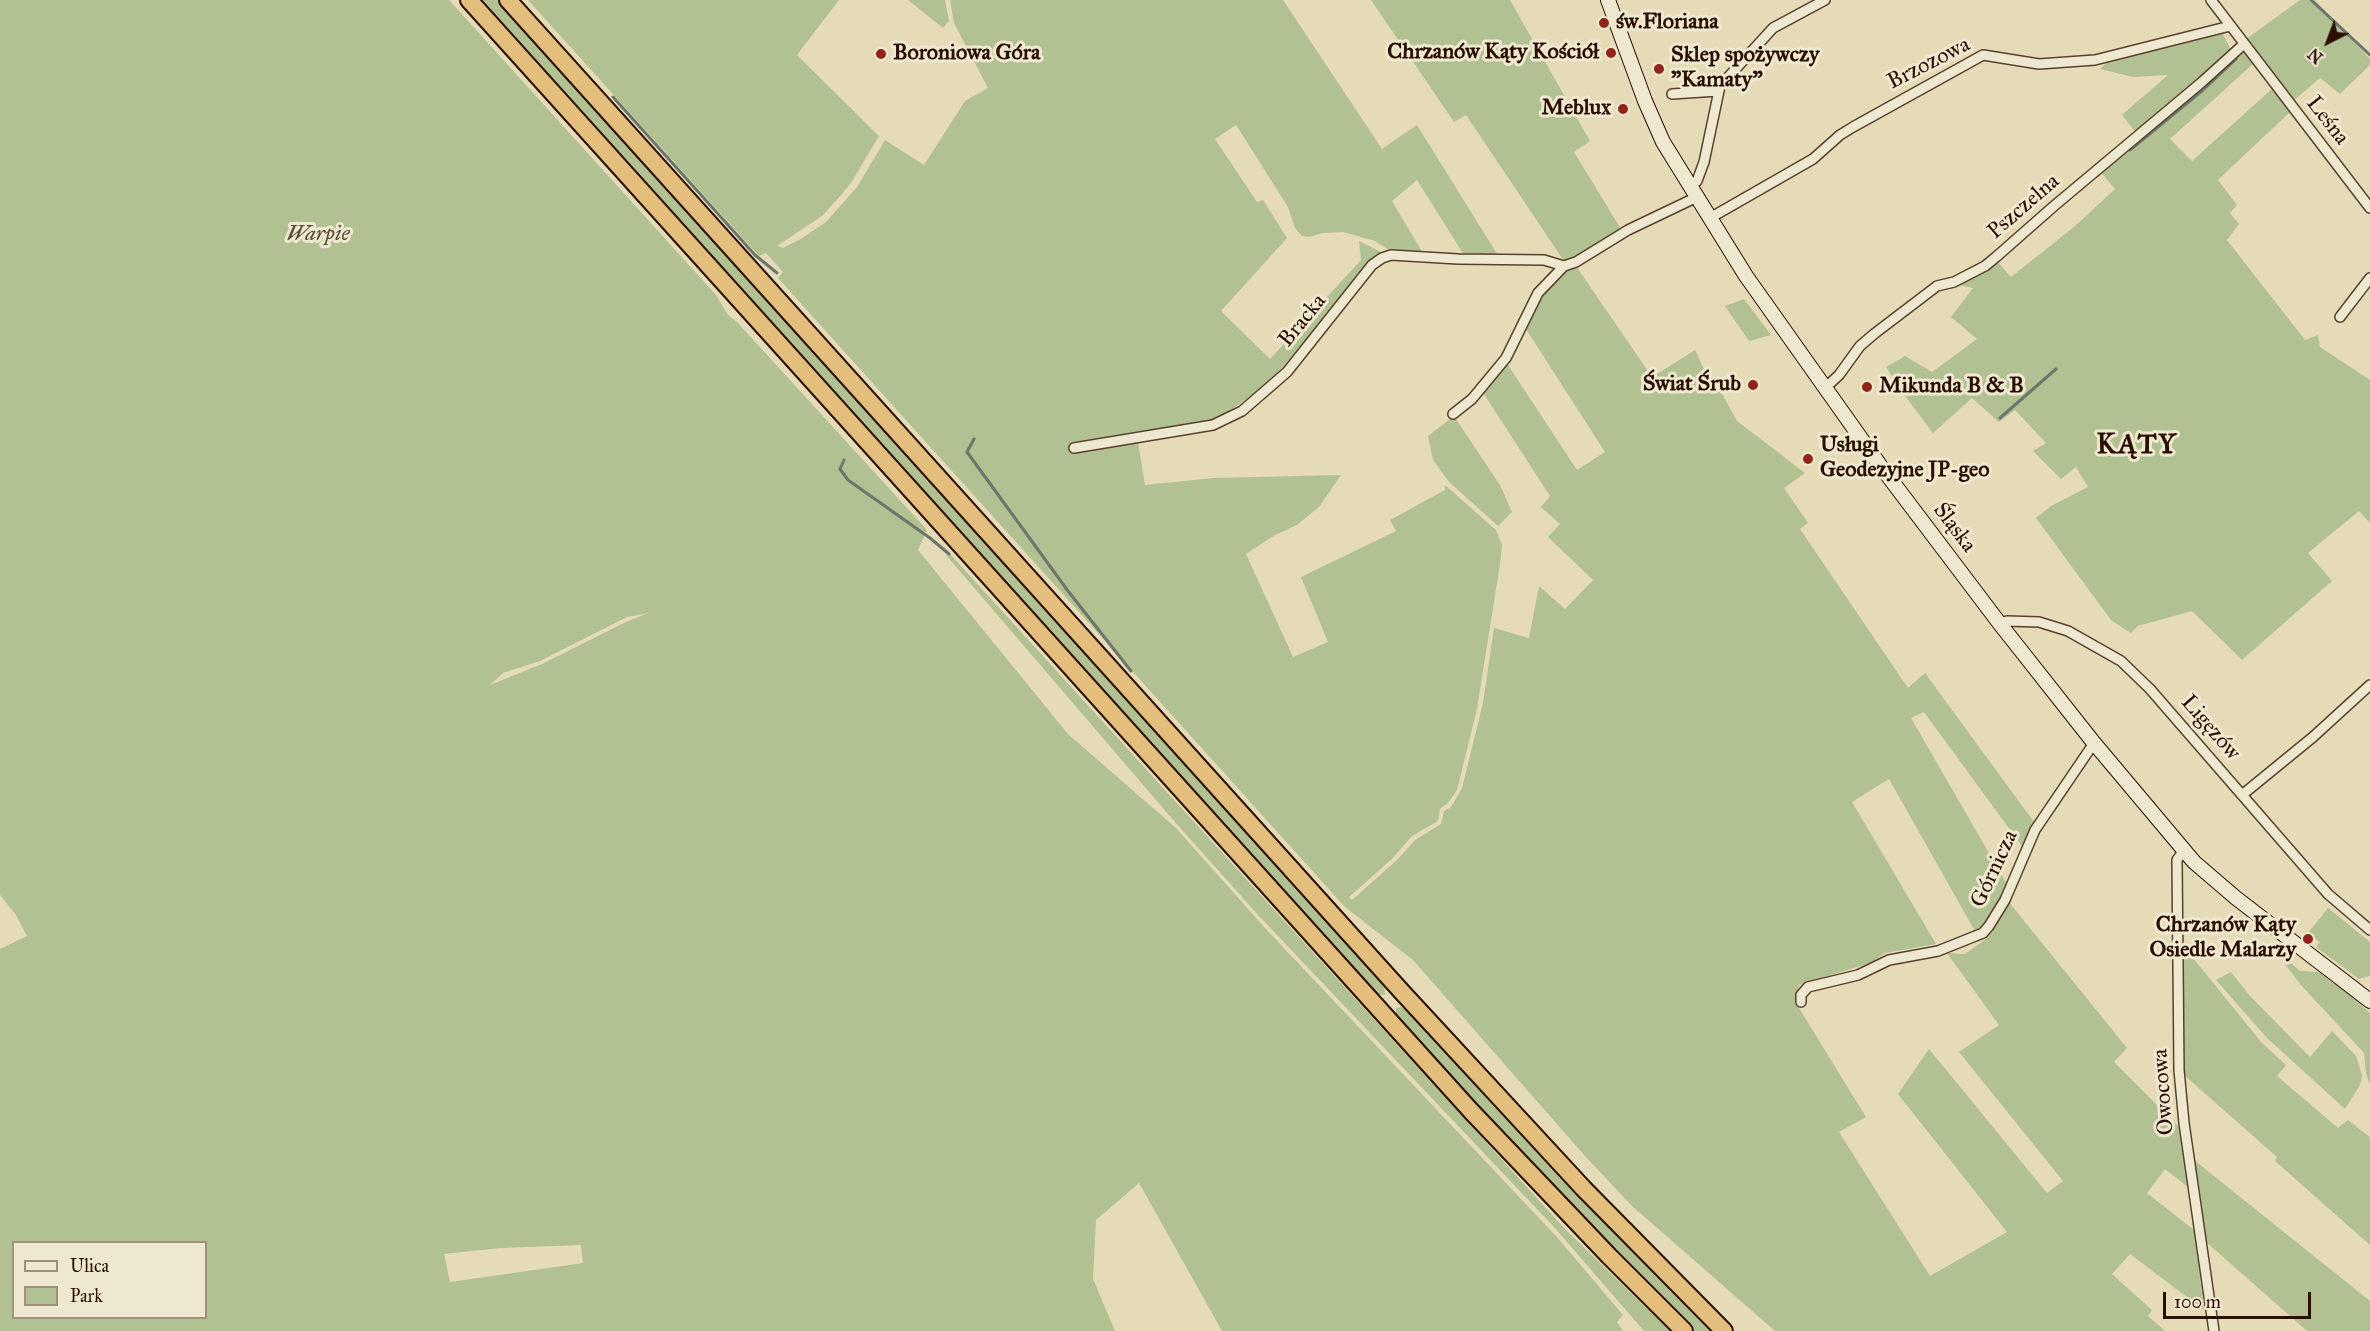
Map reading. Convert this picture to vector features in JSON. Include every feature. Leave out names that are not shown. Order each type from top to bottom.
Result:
[{"type":"highway","points":[[469,0],[1471,1111],[1684,1331]]},
{"type":"highway","points":[[508,0],[1486,1085],[1613,1219],[1724,1331]]},
{"type":"main road","name":"Śląska","points":[[1608,0],[1655,126],[1746,276],[1825,388],[2000,624],[2094,743],[2184,851],[2218,884],[2368,996]]},
{"type":"street","points":[[1453,414],[1472,399],[1506,358],[1538,292],[1564,266],[1576,262],[1694,192],[1704,162],[1720,86],[1773,28],[1825,0]]},
{"type":"street","name":"Leśna","points":[[2211,0],[2370,208]]},
{"type":"street","name":"Brzozowa","points":[[1710,218],[1813,159],[1840,135],[1853,127],[1983,56],[2038,64],[2095,60],[2230,26]]},
{"type":"street","name":"Pszczelna","points":[[1825,388],[1839,375],[1860,346],[1874,334],[1937,286],[1954,282],[1985,266],[2244,44]]},
{"type":"street","points":[[1672,94],[1718,91]]},
{"type":"street","name":"Bracka","points":[[1074,448],[1213,425],[1242,411],[1287,372],[1372,265],[1382,258],[1391,255],[1458,259],[1544,260],[1564,266]]},
{"type":"street","points":[[2340,317],[2370,278]]},
{"type":"street","name":"Ligęzów","points":[[2000,624],[2007,621],[2039,622],[2068,631],[2121,662],[2150,689],[2242,795],[2313,737],[2370,685]]},
{"type":"street","name":"Górnicza","points":[[1801,1002],[1801,995],[1808,987],[1858,975],[1888,960],[1938,951],[1983,933],[2005,900],[2035,830],[2094,743]]},
{"type":"street","points":[[2242,795],[2328,894],[2370,930]]},
{"type":"street","name":"Owocowa","points":[[2184,851],[2177,860],[2180,1070],[2184,1123],[2214,1331]]},
{"type":"green space","name":"Warpie","points":[[0,0],[449,0],[716,295],[728,315],[737,322],[927,530],[918,550],[1068,734],[1176,828],[1265,928],[1556,1236],[1623,1315],[1617,1322],[1623,1331],[1222,1331],[1139,1183],[1096,1220],[1093,1279],[1115,1331],[0,1331],[0,949],[27,936],[16,915],[0,895]],"holes":[[[648,613],[542,664],[490,685],[503,673],[540,661],[627,617]],[[581,1245],[583,1263],[450,1282],[444,1254],[500,1248]]]},
{"type":"green space","points":[[479,0],[499,0],[1384,982],[1385,995],[1373,994]]},
{"type":"green space","points":[[528,0],[839,0],[797,55],[879,136],[851,183],[841,195],[822,216],[777,246],[783,248],[826,222],[857,187],[885,140],[924,165],[965,101],[988,88],[954,23],[950,0],[1283,0],[1382,149],[1417,125],[1499,257],[1464,255],[1417,180],[1392,201],[1424,255],[1392,252],[1375,241],[1343,232],[1302,236],[1295,228],[1288,207],[1236,125],[1215,139],[1257,202],[1263,200],[1287,238],[1221,311],[1270,359],[1361,260],[1359,241],[1385,254],[1366,267],[1282,368],[1263,387],[1221,417],[1215,418],[1214,428],[1138,442],[1145,485],[1213,478],[1341,475],[1319,507],[1297,525],[1275,535],[1246,554],[1293,657],[1328,642],[1301,577],[1396,531],[1390,520],[1445,490],[1445,485],[1496,530],[1502,545],[1500,564],[1477,709],[1457,790],[1448,803],[1440,809],[1438,821],[1412,836],[1393,858],[1349,897],[1352,900],[1397,860],[1415,840],[1441,824],[1444,811],[1451,807],[1462,788],[1483,703],[1494,628],[1529,638],[1539,586],[1565,609],[1593,580],[1548,537],[1560,524],[1541,507],[1550,496],[1482,391],[1506,362],[1577,470],[1605,452],[1524,326],[1539,295],[1563,273],[1576,266],[1652,377],[1695,350],[1714,391],[1720,390],[1737,421],[1805,473],[1784,488],[1808,523],[1800,529],[1908,688],[1925,673],[2034,822],[2024,849],[1924,712],[1911,718],[2008,886],[1988,923],[1976,933],[1889,779],[1852,802],[1936,944],[1885,953],[1873,962],[1799,985],[1797,1000],[1799,1008],[1866,1117],[1839,1132],[1930,1276],[2007,1232],[1898,1094],[1929,1049],[2047,1193],[2063,1181],[1959,1052],[1999,1025],[1947,953],[1965,954],[1986,939],[1993,931],[2008,901],[2127,1048],[2114,1062],[2179,1127],[2189,1188],[2165,1169],[2147,1193],[2194,1230],[2204,1310],[2130,1254],[2112,1274],[2152,1310],[2148,1316],[2165,1331],[1775,1331],[1632,1206],[1585,1156],[1413,960],[1345,907],[778,278],[783,272],[766,253],[759,256]]},
{"type":"green space","points":[[908,0],[945,0],[949,21],[943,28]]},
{"type":"green space","points":[[1371,0],[1510,0],[1590,141],[1574,152],[1621,229],[1575,258],[1564,261],[1466,115],[1454,122]]},
{"type":"green space","points":[[2300,0],[2315,0],[2370,59],[2370,65],[2340,94],[2320,78],[2292,102],[2245,40]]},
{"type":"green space","points":[[2222,32],[2231,50],[2136,133],[2122,115],[2168,75],[2133,77],[2100,69],[2111,59]]},
{"type":"green space","points":[[2240,52],[2245,52],[2254,63],[2170,139],[2192,161],[2273,88],[2290,112],[2218,180],[2237,205],[2230,213],[2239,224],[2227,240],[2305,340],[2318,335],[2320,347],[2370,380],[2370,523],[2359,511],[2308,553],[2332,581],[2242,660],[2192,611],[2138,626],[2131,633],[2111,620],[2036,518],[2051,506],[2088,487],[2076,467],[2061,479],[2033,451],[2046,443],[2015,410],[1999,422],[1972,398],[1933,433],[1886,367],[1905,356],[1932,372],[1977,339],[1951,317],[1973,288],[1955,284],[1996,260],[2011,277],[2074,227],[2115,189],[2101,172]]},
{"type":"green space","points":[[1744,299],[1771,335],[1749,341],[1725,306]]},
{"type":"green space","points":[[1454,416],[1500,485],[1512,512],[1498,526],[1449,482],[1433,460],[1428,436]]},
{"type":"green space","points":[[950,554],[1565,1229],[1670,1331],[1644,1331],[1554,1227],[1259,916],[1174,821],[946,555]]},
{"type":"green space","points":[[2328,908],[2370,942],[2370,976],[2359,979],[2316,947],[2320,942],[2308,933]]},
{"type":"green space","points":[[2271,946],[2300,971],[2319,972],[2334,984],[2337,983],[2370,1013],[2370,1085],[2366,1074],[2364,1053],[2300,984]]},
{"type":"green space","points":[[2184,947],[2262,1043],[2286,1065],[2277,1076],[2338,1128],[2348,1120],[2370,1137],[2370,1245],[2275,1161],[2277,1157],[2184,1075]]},
{"type":"green space","points":[[2231,972],[2251,997],[2310,1057],[2332,1031],[2356,1056],[2362,1075],[2360,1085],[2345,1109],[2267,1038],[2216,980]]},
{"type":"green space","points":[[1396,1008],[1409,1010],[1715,1331],[1694,1331],[1585,1222],[1396,1019]]},
{"type":"green space","points":[[2194,1160],[2370,1301],[2370,1331],[2307,1331],[2205,1241]]},
{"type":"waterway","points":[[2311,0],[2370,55]]},
{"type":"waterway","points":[[2130,150],[2203,90],[2236,59]]},
{"type":"waterway","points":[[613,97],[755,255],[777,273]]},
{"type":"waterway","points":[[2000,418],[2056,369]]},
{"type":"waterway","points":[[974,439],[967,452],[1068,591],[1131,671]]},
{"type":"waterway","points":[[844,460],[840,469],[848,480],[949,554]]},
{"type":"place","name":"św.Floriana","points":[[1604,23]]},
{"type":"place","name":"Chrzanów Kąty Kościół","points":[[1611,53]]},
{"type":"place","name":"Boroniowa Góra","points":[[881,54]]},
{"type":"place","name":"Sklep spożywczy \"Kamaty\"","points":[[1659,69]]},
{"type":"place","name":"Meblux","points":[[1623,109]]},
{"type":"place","name":"Świat Śrub","points":[[1753,385]]},
{"type":"place","name":"Mikunda B & B","points":[[1867,387]]},
{"type":"place","name":"Usługi Geodezyjne JP-geo","points":[[1808,459]]},
{"type":"place","name":"Chrzanów Kąty Osiedle Malarzy","points":[[2308,939]]},
{"type":"district","name":"KĄTY","points":[[2137,446]]}]
